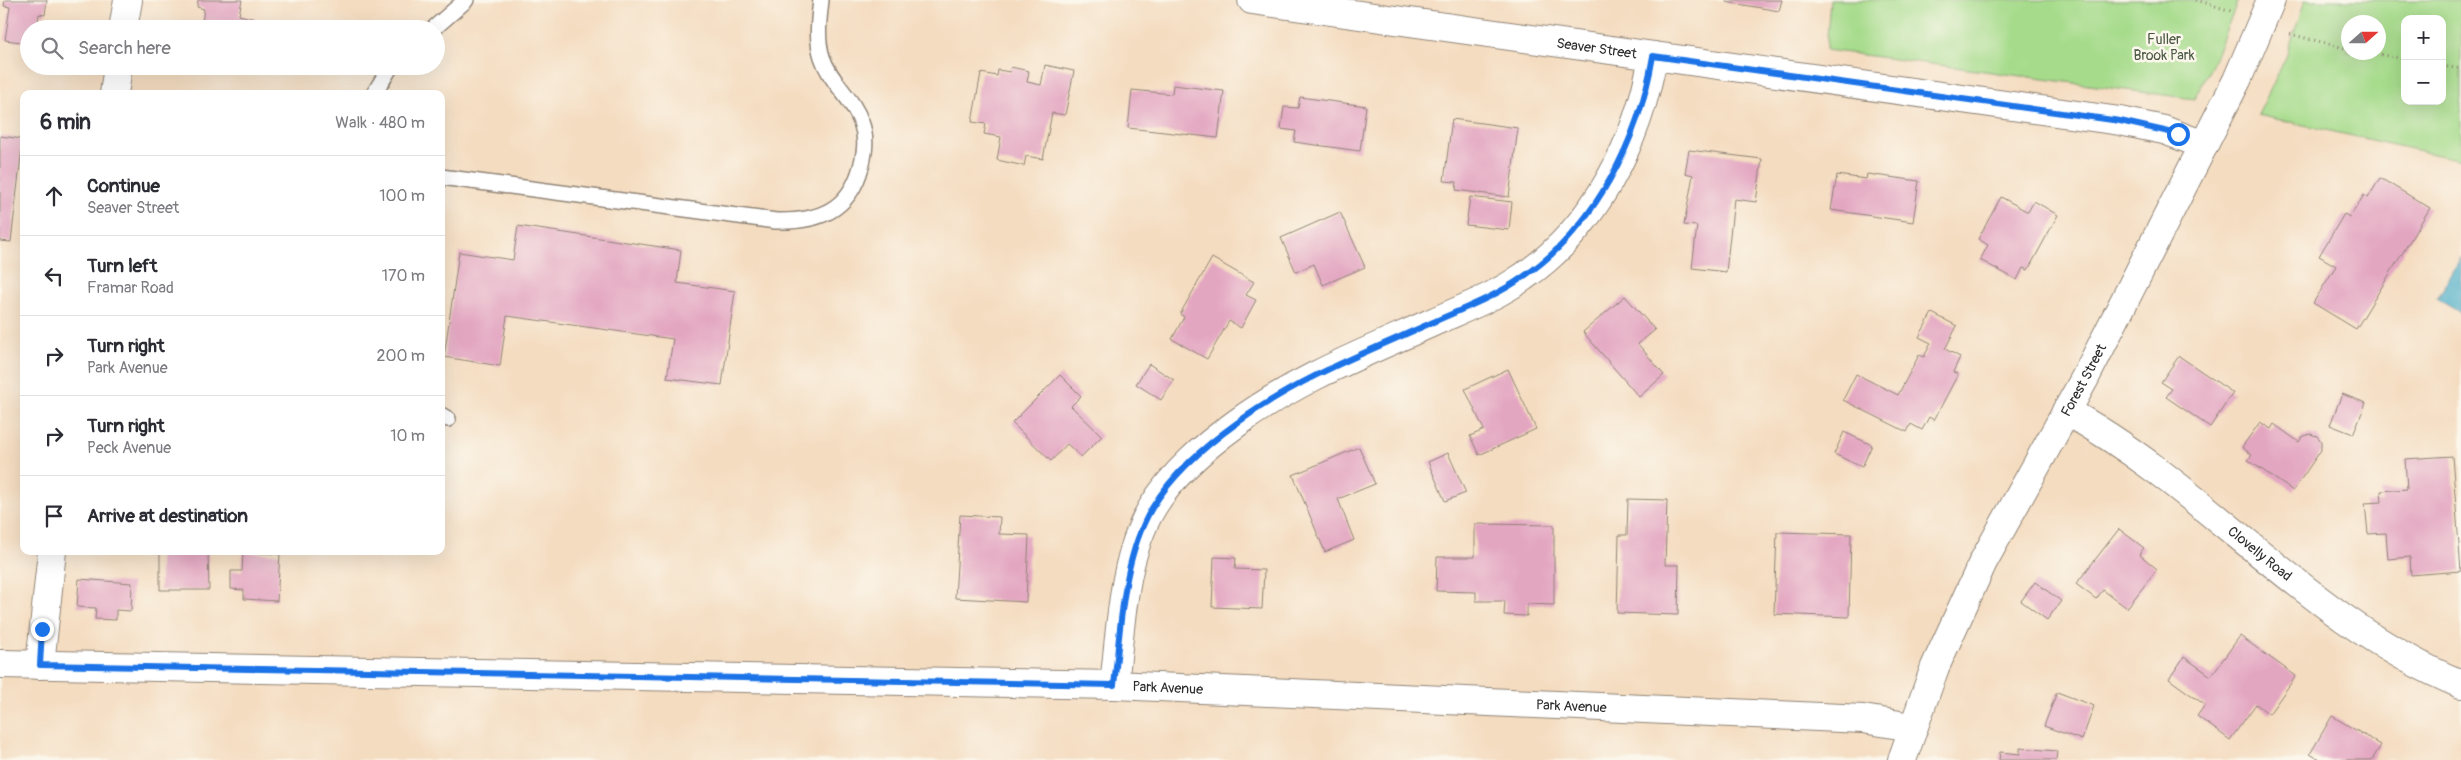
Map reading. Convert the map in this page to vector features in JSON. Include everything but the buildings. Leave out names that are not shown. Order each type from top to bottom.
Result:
[{"type":"street","points":[[125,20],[128,0]]},
{"type":"street","name":"Seaver Street","points":[[1252,0],[2120,121],[2164,130],[2204,145]]},
{"type":"street","name":"Forest Street","points":[[1902,760],[1912,727],[1947,638],[1983,562],[2066,411],[2204,145],[2250,53],[2272,0]]},
{"type":"street","points":[[1114,685],[1133,556],[1152,508],[1174,478],[1186,465],[1230,428],[1292,386],[1479,301],[1522,278],[1542,262],[1578,224],[1618,165],[1638,121],[1653,56]]},
{"type":"street","points":[[115,90],[117,75]]},
{"type":"street","name":"Clovelly Road","points":[[2066,411],[2112,438],[2361,630],[2421,665],[2461,684]]},
{"type":"street","points":[[40,665],[52,555]]},
{"type":"street","name":"Park Avenue","points":[[0,664],[1114,685],[1863,719],[1912,727]]},
{"type":"lane","points":[[443,20],[466,0]]},
{"type":"lane","points":[[445,178],[776,221],[796,222],[815,218],[829,212],[843,202],[852,190],[864,156],[865,139],[855,110],[828,72],[822,56],[818,37],[821,0]]},
{"type":"lane","points":[[376,90],[383,75]]},
{"type":"path","points":[[2386,56],[2401,58]]},
{"type":"path","points":[[2446,66],[2461,68]]},
{"type":"green space","name":"Fuller Brook Park","points":[[1830,0],[2238,0],[2213,63],[2194,99],[1826,50]]},
{"type":"green space","points":[[2305,0],[2461,0],[2461,160],[2258,115],[2286,57]]},
{"type":"water","points":[[2461,258],[2461,313],[2437,299]]},
{"type":"route","points":[[42,629],[40,665],[1114,685],[1127,584],[1133,556],[1141,531],[1152,508],[1168,485],[1207,446],[1256,408],[1299,382],[1502,290],[1522,278],[1542,262],[1578,224],[1618,165],[1638,121],[1650,78],[1653,56],[2120,121],[2178,134]]}]
